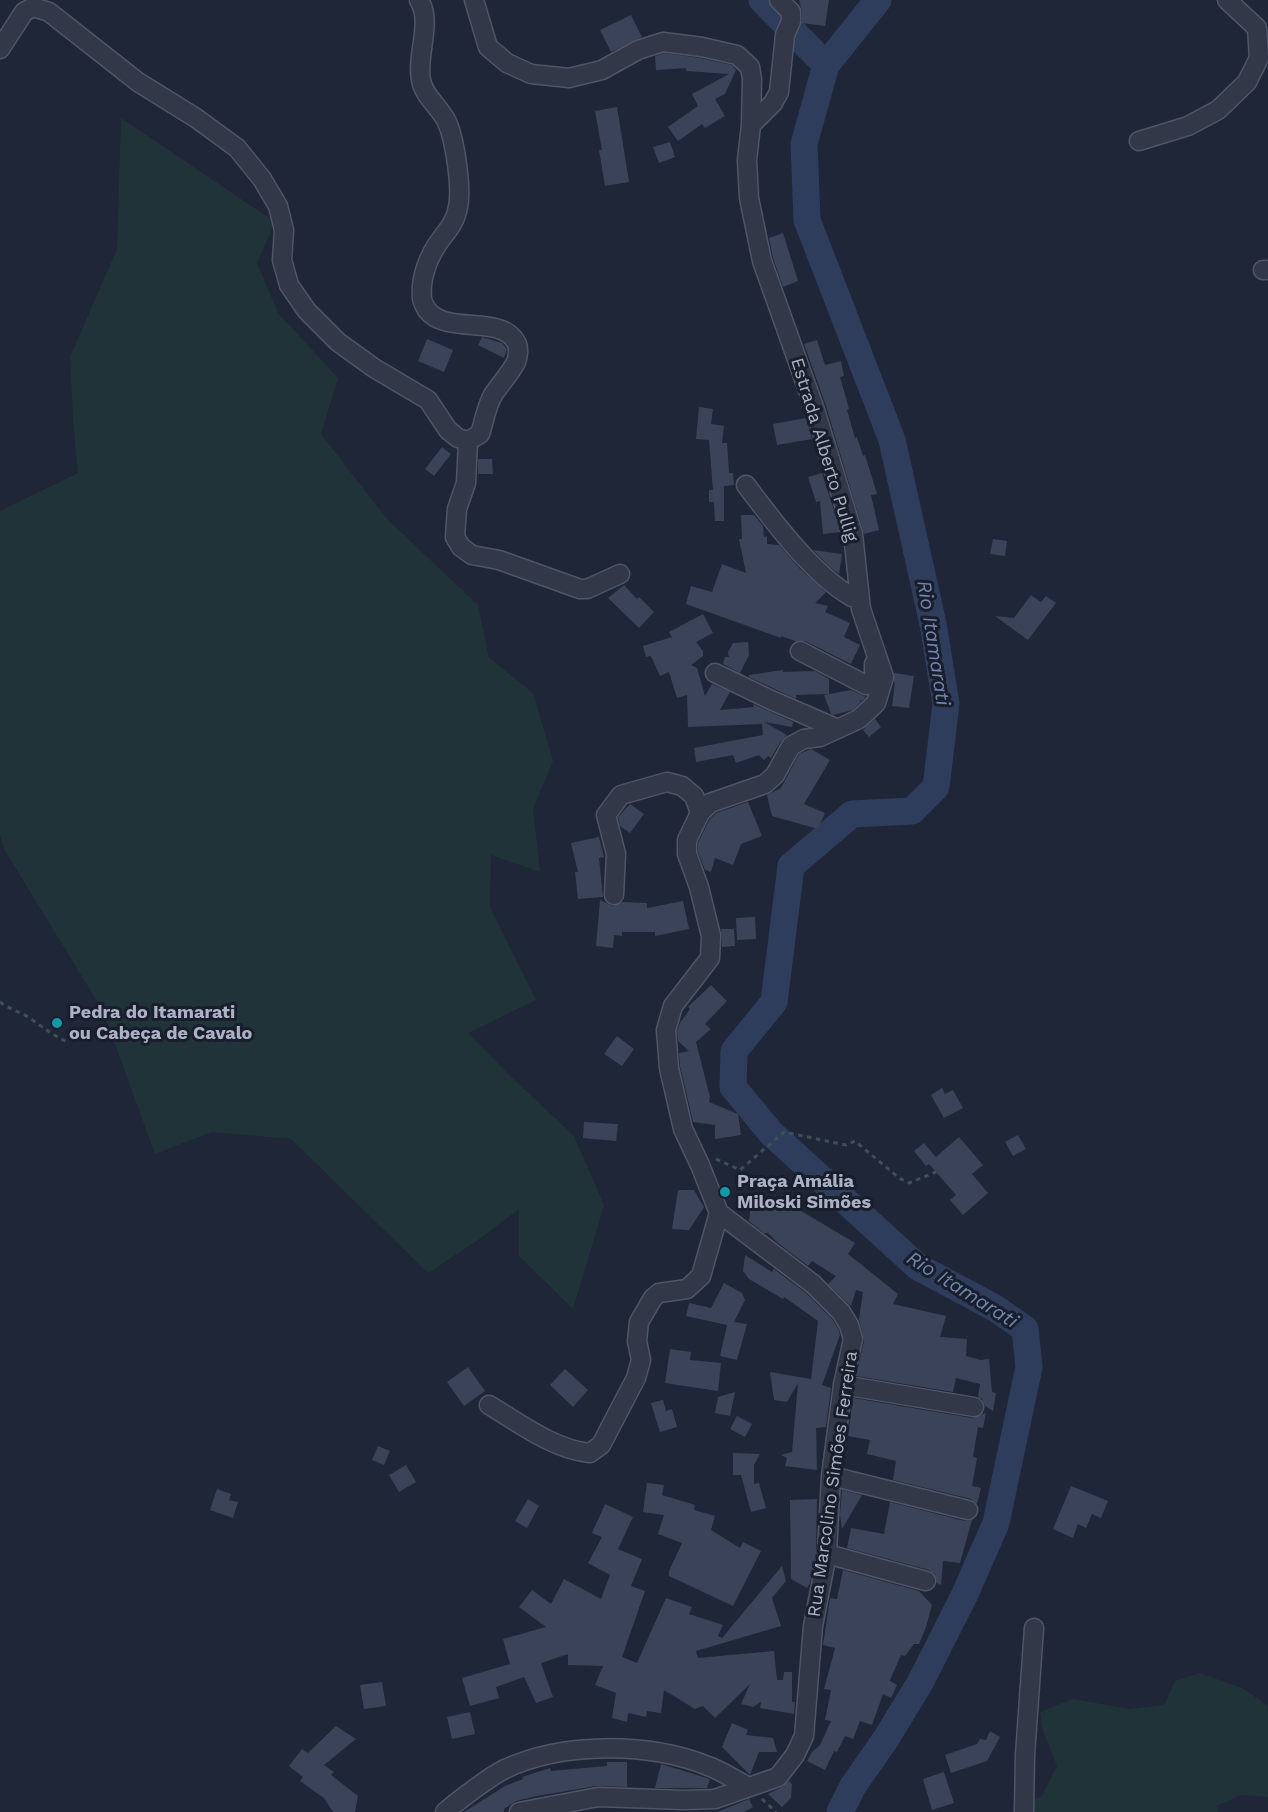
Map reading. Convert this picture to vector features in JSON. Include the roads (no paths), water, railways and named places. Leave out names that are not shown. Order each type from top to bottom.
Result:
[{"type":"street","points":[[0,49],[30,3],[49,12],[138,82],[196,118],[237,148],[262,179],[278,206],[284,230],[282,260],[289,285],[307,311],[338,342],[374,368],[428,400],[448,430],[458,438],[468,441],[480,434],[491,398],[517,360],[518,346],[512,337],[498,329],[439,320],[421,301],[423,277],[431,255],[451,227],[458,209],[460,187],[452,136],[447,121],[429,98],[421,82],[420,65],[425,22],[423,6],[419,0]]},
{"type":"street","name":"Estrada Alberto Pullig","points":[[474,0],[488,47],[507,63],[531,74],[569,78],[602,70],[638,50],[663,42],[738,55],[750,67],[751,125],[747,160],[749,198],[762,261],[815,410],[854,534],[861,609],[884,677],[876,704],[859,719],[820,737],[804,739],[791,746],[776,775],[765,784],[710,804],[700,813]]},
{"type":"street","points":[[751,125],[773,103],[779,92],[791,12],[779,0]]},
{"type":"street","points":[[1139,141],[1188,126],[1218,110],[1247,82],[1259,58],[1262,31],[1227,0]]},
{"type":"street","points":[[468,441],[466,483],[457,509],[455,537],[461,547],[472,555],[499,560],[580,590],[620,574]]},
{"type":"street","points":[[746,485],[776,524],[821,575],[852,597]]},
{"type":"street","points":[[800,651],[866,685],[871,684],[874,680],[876,670],[849,585],[849,548],[854,534]]},
{"type":"street","points":[[715,673],[838,729]]},
{"type":"street","points":[[489,1406],[549,1441],[577,1452],[590,1453],[601,1445],[636,1377],[640,1360],[637,1341],[639,1322],[658,1293],[687,1289],[701,1276],[719,1213],[683,1129],[669,1068],[666,1030],[673,1006],[710,958],[711,936],[699,887],[687,854],[687,840],[700,813],[694,796],[682,786],[667,782],[621,795],[606,815],[616,854],[614,895]]},
{"type":"street","name":"Rua Marcolino Simões Ferreira","points":[[519,1812],[598,1797],[715,1799],[778,1777],[795,1755],[804,1736],[813,1626],[827,1554],[831,1476],[843,1385],[853,1339],[849,1325],[841,1312],[813,1284],[719,1213]]},
{"type":"street","points":[[843,1385],[974,1407]]},
{"type":"street","points":[[831,1476],[968,1510]]},
{"type":"street","points":[[827,1554],[926,1581]]},
{"type":"street","points":[[1024,1812],[1025,1755],[1034,1628]]},
{"type":"street","points":[[445,1812],[504,1770],[540,1757],[596,1748],[646,1749],[681,1757],[709,1766],[749,1787]]},
{"type":"waterway","points":[[762,0],[826,65]]},
{"type":"waterway","name":"Rio Itamarati","points":[[840,1812],[853,1786],[887,1737],[921,1681],[965,1594],[996,1523],[1029,1367],[1025,1329],[995,1308],[918,1267],[771,1133],[733,1087],[734,1051],[774,1002],[791,866],[852,814],[912,811],[936,787],[946,704],[933,624],[892,440],[807,220],[804,144],[826,65],[878,0]]},
{"type":"place","name":"Pedra do Itamarati ou Cabeça de Cavalo","points":[[57,1023]]},
{"type":"place","name":"Praça Amália Miloski Simões","points":[[725,1192]]}]
